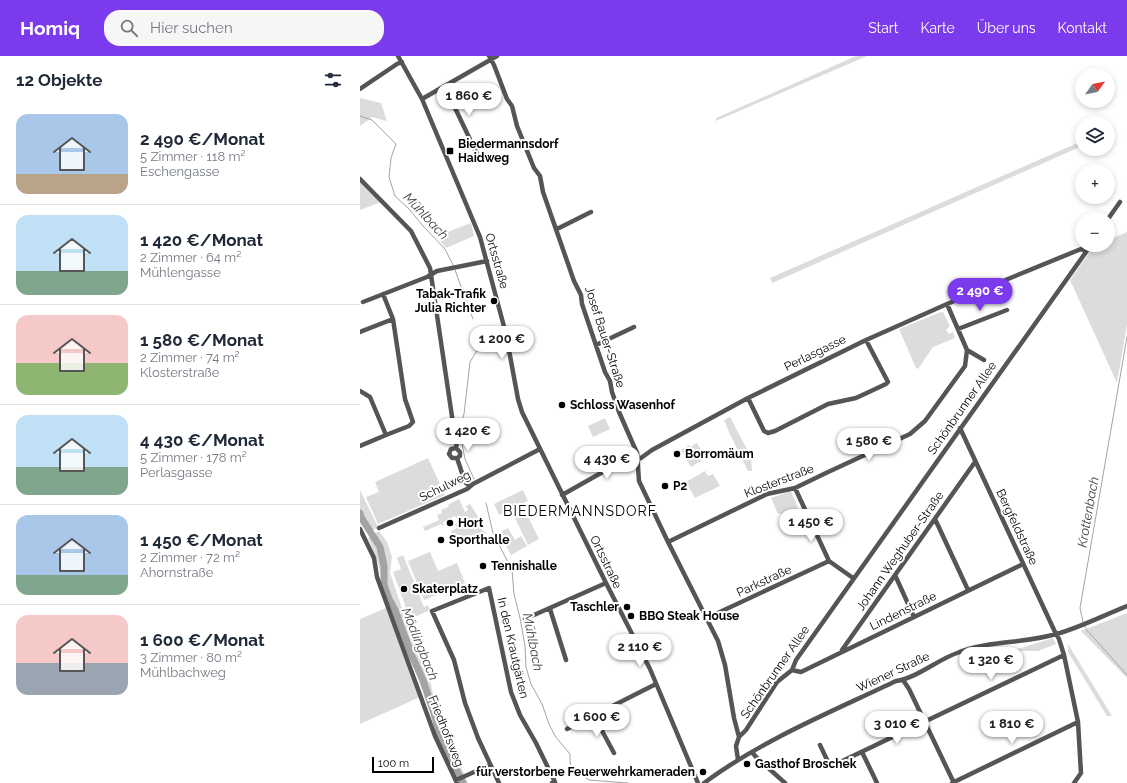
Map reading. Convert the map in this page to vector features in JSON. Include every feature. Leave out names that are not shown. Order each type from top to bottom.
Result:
[{"type":"street","name":"Ortsstraße","points":[[398,56],[422,99],[480,237],[506,334],[518,400],[522,412],[656,684],[698,783]]},
{"type":"street","points":[[422,99],[445,87],[490,58],[497,56]]},
{"type":"street","name":"Josef Bauer-Straße","points":[[490,58],[507,99],[512,106],[516,126],[534,168],[540,176],[542,192],[557,229],[574,281],[581,295],[582,304],[605,372],[610,381],[619,412],[638,459],[639,481],[718,641],[739,736],[736,746],[738,760]]},
{"type":"street","points":[[360,89],[402,62]]},
{"type":"street","points":[[445,87],[477,154]]},
{"type":"street","points":[[360,179],[411,231],[430,268],[454,430],[457,441],[456,448]]},
{"type":"street","points":[[1113,212],[1120,202]]},
{"type":"street","points":[[557,229],[591,212]]},
{"type":"street","name":"Perlasgasse","points":[[562,495],[601,474],[638,459],[748,398],[866,340],[947,304],[1075,251]]},
{"type":"street","name":"Schönbrunner Allee","points":[[739,736],[746,730],[777,682],[792,670],[796,660],[853,578],[1085,252]]},
{"type":"street","points":[[363,302],[432,275],[437,271],[487,261]]},
{"type":"street","points":[[360,446],[409,426],[413,422],[405,399],[393,319],[383,294]]},
{"type":"street","points":[[947,304],[967,350],[984,360]]},
{"type":"street","points":[[958,329],[1008,310]]},
{"type":"street","points":[[360,332],[393,319]]},
{"type":"street","points":[[596,345],[634,327]]},
{"type":"street","points":[[748,398],[764,431],[768,433],[828,404],[856,398],[886,384],[888,382],[866,340]]},
{"type":"street","name":"Klosterstraße","points":[[668,542],[767,494],[795,488],[910,434],[925,421],[965,366],[967,350]]},
{"type":"street","points":[[360,391],[370,397],[386,435]]},
{"type":"street","name":"Bergfeldstraße","points":[[960,428],[1059,639],[1064,655],[1078,722],[1081,773],[1074,783]]},
{"type":"street","points":[[456,448],[451,449],[449,454],[452,458],[457,458]]},
{"type":"street","points":[[456,448],[460,452],[460,456],[457,458]]},
{"type":"street","name":"Schulweg","points":[[379,528],[467,489],[475,483],[540,449]]},
{"type":"street","points":[[457,458],[465,482],[467,484],[475,483]]},
{"type":"street","name":"Johann Weghuber-Straße","points":[[841,652],[975,462]]},
{"type":"street","points":[[795,488],[829,561],[853,578]]},
{"type":"street","points":[[935,519],[968,590]]},
{"type":"street","name":"Friedhofsweg","points":[[360,529],[374,558],[377,577],[435,736],[456,782]]},
{"type":"street","name":"Parkstraße","points":[[707,618],[829,561]]},
{"type":"street","name":"Lindenstraße","points":[[792,670],[801,672],[1023,564]]},
{"type":"street","points":[[895,575],[914,617]]},
{"type":"street","points":[[526,619],[606,583]]},
{"type":"street","name":"In den Krautgärten","points":[[499,783],[478,738],[465,704],[454,660],[432,611],[489,588],[500,646],[511,692],[520,715],[536,743],[555,782],[552,783]]},
{"type":"street","name":"Wiener Straße","points":[[704,783],[752,752],[956,653],[987,644],[1026,640],[1056,634],[1127,606]]},
{"type":"street","points":[[550,609],[566,660]]},
{"type":"street","points":[[820,745],[829,764],[834,765],[1064,655]]},
{"type":"street","points":[[902,680],[909,689],[953,783],[1078,722]]},
{"type":"street","points":[[566,729],[656,684]]},
{"type":"street","points":[[594,716],[614,753]]},
{"type":"street","points":[[752,752],[785,783]]},
{"type":"street","points":[[862,752],[877,783]]},
{"type":"street","points":[[456,782],[467,775],[490,765]]},
{"type":"shaded area","points":[[856,56],[867,56],[716,121],[716,118]]},
{"type":"shaded area","points":[[360,98],[381,103],[387,121],[372,117],[360,126]]},
{"type":"shaded area","points":[[1075,144],[1075,149],[772,283],[770,278]]},
{"type":"shaded area","points":[[360,182],[381,202],[360,210]]},
{"type":"shaded area","points":[[471,223],[474,236],[446,248],[439,240],[445,233]]},
{"type":"shaded area","points":[[1127,232],[1127,325],[1117,383],[1070,280],[1090,252],[1115,252],[1115,237]]},
{"type":"shaded area","points":[[943,312],[950,326],[946,330],[949,334],[953,332],[955,338],[933,347],[918,369],[916,368],[899,329]]},
{"type":"shaded area","points":[[730,417],[751,457],[752,471],[748,471],[724,420]]},
{"type":"shaded area","points":[[605,418],[610,429],[593,437],[588,426]]},
{"type":"shaded area","points":[[697,443],[706,458],[691,467],[681,450],[689,445],[690,447]]},
{"type":"shaded area","points":[[428,458],[445,495],[378,524],[366,497],[379,492],[375,482]]},
{"type":"shaded area","points":[[705,471],[708,476],[713,474],[720,486],[695,498],[686,482]]},
{"type":"shaded area","points":[[360,490],[378,527],[367,533],[360,523]]},
{"type":"shaded area","points":[[523,490],[528,501],[499,515],[494,504]]},
{"type":"shaded area","points":[[791,491],[798,508],[782,516],[780,513],[778,514],[771,498]]},
{"type":"shaded area","points":[[459,499],[465,512],[468,510],[466,506],[470,504],[479,518],[480,528],[487,533],[463,543],[462,540],[455,540],[451,531],[457,528],[455,524],[464,520],[463,517],[457,519],[455,516],[443,522],[444,525],[442,526],[441,524],[425,531],[423,527],[439,520],[437,515],[442,513],[441,510]]},
{"type":"shaded area","points":[[523,507],[539,539],[528,545],[512,512]]},
{"type":"shaded area","points":[[508,528],[515,540],[521,536],[527,546],[511,555],[499,533]]},
{"type":"shaded area","points":[[379,531],[387,542],[392,557],[390,573],[404,614],[404,622],[409,623],[417,649],[428,671],[437,711],[468,783],[460,783],[439,739],[383,587],[378,563],[368,538]]},
{"type":"shaded area","points":[[430,552],[438,571],[457,563],[465,583],[424,600],[408,561]]},
{"type":"shaded area","points":[[403,555],[424,607],[428,605],[430,610],[410,619],[393,572],[401,569],[397,558]]},
{"type":"shaded area","points":[[386,608],[420,697],[360,724],[360,619]]},
{"type":"shaded area","points":[[1127,613],[1127,678],[1081,631]]},
{"type":"shaded area","points":[[1053,638],[1056,644],[1038,651],[1011,651]]},
{"type":"shaded area","points":[[1068,644],[1112,716],[1107,716],[1068,652]]},
{"type":"waterway","name":"Mühlbach","points":[[360,116],[372,120],[396,144],[391,158],[389,177],[395,196],[409,209],[445,249],[453,265]]},
{"type":"waterway","name":"Mühlbach","points":[[455,270],[473,319]]},
{"type":"waterway","name":"Mühlbach","points":[[460,434],[459,430],[464,414],[470,362],[478,349],[476,333]]},
{"type":"waterway","name":"Krottenbach","points":[[1083,622],[1080,608],[1127,337]]},
{"type":"waterway","name":"Mühlbach","points":[[461,439],[465,459],[474,479]]},
{"type":"waterway","name":"Mühlbach","points":[[486,503],[493,533],[512,570],[514,594],[525,646],[526,667],[531,684],[542,704],[555,736],[570,754],[570,763],[575,771],[589,780],[628,783]]},
{"type":"waterway","name":"Mödlingbach","points":[[360,513],[380,547],[384,566],[384,585],[423,680],[441,739],[463,783]]},
{"type":"waterway","name":"Krottenbach","points":[[1084,625],[1127,675]]},
{"type":"place","name":"Biedermannsdorf Haidweg","points":[[450,151]]},
{"type":"place","name":"Tabak-Trafik Julia Richter","points":[[494,301]]},
{"type":"place","name":"Schloss Wasenhof","points":[[562,405]]},
{"type":"place","name":"Borromäum","points":[[677,454]]},
{"type":"place","name":"P2","points":[[665,486]]},
{"type":"place","name":"Hort","points":[[450,523]]},
{"type":"place","name":"Sporthalle","points":[[441,540]]},
{"type":"place","name":"Tennishalle","points":[[483,566]]},
{"type":"place","name":"Skaterplatz","points":[[404,589]]},
{"type":"place","name":"Taschler","points":[[627,607]]},
{"type":"place","name":"BBQ Steak House","points":[[631,616]]},
{"type":"place","name":"Gasthof Broschek","points":[[747,764]]},
{"type":"place","name":"für verstorbene Feuerwehrkameraden","points":[[703,772]]},
{"type":"district","name":"BIEDERMANNSDORF","points":[[580,511]]}]
